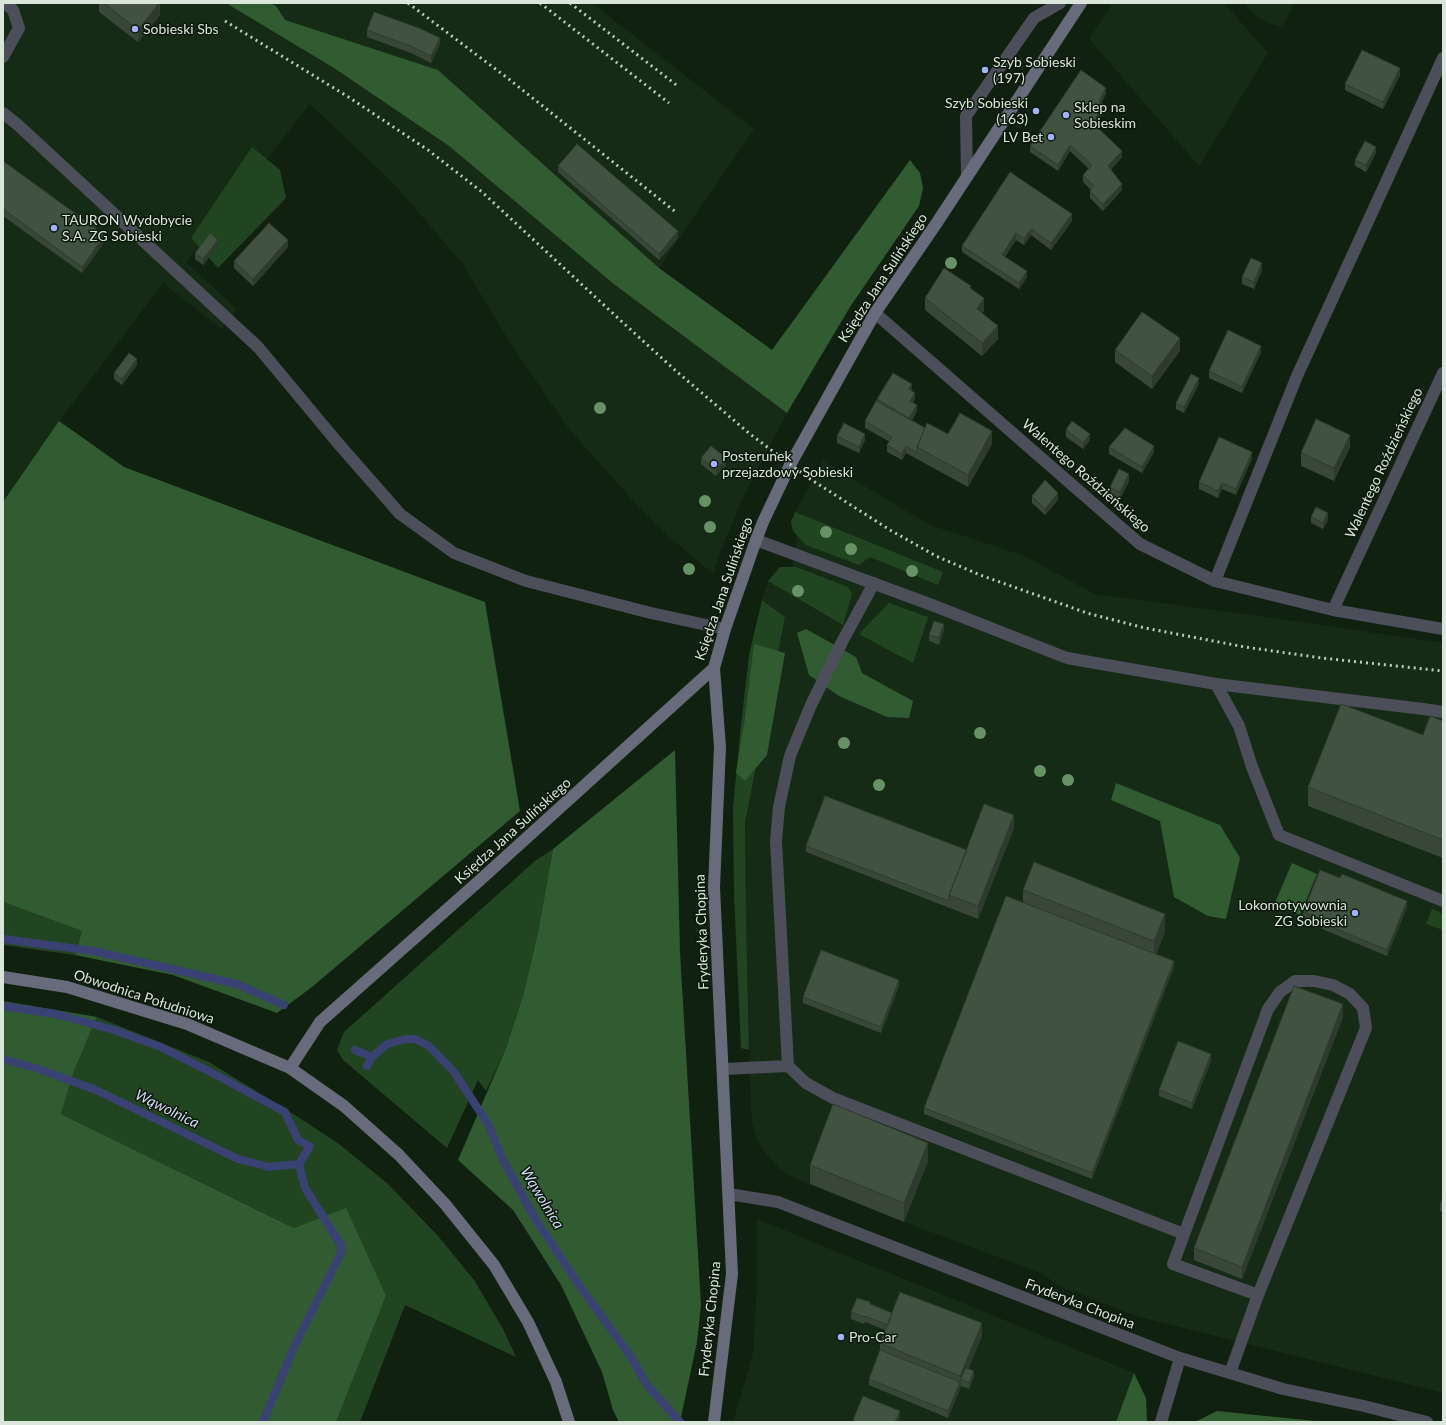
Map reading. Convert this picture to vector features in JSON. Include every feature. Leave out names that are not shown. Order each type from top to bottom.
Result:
[{"type":"street","points":[[3,57],[19,28],[13,10],[5,3]]},
{"type":"street","points":[[967,177],[966,116],[1034,18],[1060,3]]},
{"type":"street","name":"Księdza Jana Sulińskiego","points":[[290,1068],[320,1022],[497,865],[714,668],[725,629],[762,522],[790,465],[875,313],[967,177],[1081,3]]},
{"type":"street","points":[[1215,581],[1297,376],[1443,58]]},
{"type":"street","points":[[3,113],[18,125],[258,347],[337,442],[400,514],[454,553],[526,581],[651,613],[725,629]]},
{"type":"street","name":"Walentego Roździeńskiego","points":[[875,313],[1140,544],[1215,581],[1332,610],[1443,629]]},
{"type":"street","name":"Walentego Roździeńskiego","points":[[1332,610],[1443,373]]},
{"type":"street","points":[[756,540],[874,583],[1067,658],[1216,684],[1443,712]]},
{"type":"street","points":[[874,583],[811,704],[790,756],[779,806],[776,842],[788,1066],[806,1083],[833,1098],[1184,1234]]},
{"type":"street","name":"Fryderyka Chopina","points":[[714,668],[720,747],[714,887],[732,1274],[714,1422]]},
{"type":"street","points":[[1216,684],[1239,726],[1252,767],[1279,835],[1443,901]]},
{"type":"street","name":"Obwodnica Południowa","points":[[3,977],[67,987],[187,1024],[290,1068],[344,1106],[399,1155],[445,1204],[494,1265],[528,1322],[556,1382],[569,1422]]},
{"type":"street","points":[[1230,1373],[1258,1295],[1366,1028],[1363,1008],[1350,994],[1333,986],[1314,981],[1295,981],[1280,992],[1268,1009],[1173,1264],[1258,1295]]},
{"type":"street","points":[[723,1069],[788,1066]]},
{"type":"street","name":"Fryderyka Chopina","points":[[729,1194],[778,1202],[1180,1358],[1283,1389],[1364,1406],[1427,1422]]},
{"type":"street","points":[[1161,1422],[1180,1358]]},
{"type":"shaded area","points":[[3,3],[592,3],[754,129],[659,268],[438,70],[334,68],[449,146],[615,285],[787,413],[744,495],[721,550],[713,574],[673,540],[636,504],[569,429],[512,346],[462,263],[395,185],[310,104],[186,262],[237,309],[221,329],[163,283],[59,421],[3,502]]},
{"type":"shaded area","points":[[1113,3],[1224,3],[1268,53],[1199,166],[1089,39]]},
{"type":"shaded area","points":[[1244,3],[1294,3],[1282,27],[1258,18]]},
{"type":"shaded area","points":[[252,147],[280,170],[286,198],[218,268],[191,238]]},
{"type":"shaded area","points":[[823,461],[930,525],[1022,555],[1095,594],[1443,643],[1443,1393],[1139,1317],[1059,1286],[1041,1273],[904,1222],[790,1176],[778,1167],[766,1154],[757,1139],[752,1123],[746,920],[745,823],[785,617],[762,600],[768,581],[789,593],[797,534],[806,517],[795,512]]},
{"type":"shaded area","points":[[795,512],[943,572],[938,585],[870,557],[859,565],[806,545],[793,531],[791,522]]},
{"type":"shaded area","points":[[780,567],[796,567],[848,587],[852,594],[843,625],[768,581]]},
{"type":"shaded area","points":[[762,600],[785,617],[745,823],[749,1050],[741,1048],[734,893],[733,808],[749,655]]},
{"type":"shaded area","points":[[889,603],[928,617],[913,663],[859,634]]},
{"type":"shaded area","points":[[553,849],[538,932],[523,996],[506,1048],[486,1091],[478,1080],[447,1148],[343,1060],[337,1050],[344,1032],[535,861]]},
{"type":"shaded area","points":[[3,902],[82,931],[75,955],[3,945]]},
{"type":"shaded area","points":[[1432,909],[1443,914],[1443,930],[1426,924]]},
{"type":"shaded area","points":[[97,1017],[209,1062],[339,1144],[388,1184],[438,1236],[474,1280],[503,1329],[516,1357],[405,1305],[360,1422],[336,1422],[386,1296],[294,1228],[61,1114],[74,1071]]},
{"type":"shaded area","points":[[757,1219],[1134,1373],[1116,1422],[733,1422],[753,1353],[757,1288]]},
{"type":"green space","points":[[226,3],[270,3],[276,6],[285,20],[438,70],[659,268],[772,350],[910,160],[920,173],[923,188],[919,206],[850,307],[787,413],[615,285],[449,146],[334,68]]},
{"type":"green space","points":[[59,421],[124,467],[485,602],[520,811],[312,987],[277,1013],[173,975],[75,955],[82,931],[3,902],[3,502]]},
{"type":"green space","points":[[806,629],[856,657],[862,673],[913,701],[909,718],[887,717],[839,696],[809,675],[797,633]]},
{"type":"green space","points":[[754,644],[785,653],[767,755],[745,781],[736,773],[745,718]]},
{"type":"green space","points":[[675,750],[680,952],[701,1305],[697,1342],[680,1422],[619,1422],[613,1410],[602,1372],[561,1285],[513,1210],[458,1160],[506,1048],[523,996],[538,932],[553,849]]},
{"type":"green space","points":[[1116,783],[1220,825],[1240,858],[1226,919],[1208,916],[1174,897],[1160,821],[1111,800]]},
{"type":"green space","points":[[1292,863],[1317,874],[1300,915],[1274,905]]},
{"type":"green space","points":[[3,1001],[97,1017],[74,1071],[61,1114],[294,1228],[346,1208],[386,1296],[336,1422],[3,1422]]},
{"type":"green space","points":[[1134,1373],[1146,1398],[1147,1422],[1116,1422]]},
{"type":"green space","points":[[1217,1411],[1325,1422],[1195,1422]]},
{"type":"building","points":[[104,3],[159,3],[138,30]]},
{"type":"building","points":[[374,12],[419,28],[440,38],[431,56],[411,46],[367,30]]},
{"type":"building","points":[[1362,50],[1400,68],[1383,102],[1345,84]]},
{"type":"building","points":[[1081,70],[1106,88],[1099,101],[1104,105],[1093,123],[1122,151],[1108,166],[1122,184],[1103,204],[1090,191],[1094,186],[1083,175],[1092,165],[1070,145],[1058,165],[1030,146]]},
{"type":"building","points":[[1365,141],[1376,147],[1366,165],[1355,160]]},
{"type":"building","points":[[577,144],[678,231],[659,254],[558,166]]},
{"type":"building","name":"TAURON Wydobycie S.A. ZG Sobieski","points":[[3,161],[105,235],[82,267],[3,209]]},
{"type":"building","points":[[1010,172],[1072,214],[1051,243],[1031,229],[1024,239],[1016,233],[1002,255],[1027,271],[1019,283],[962,246]]},
{"type":"building","points":[[269,223],[288,240],[253,279],[234,261]]},
{"type":"building","points":[[210,233],[218,240],[203,259],[195,253]]},
{"type":"building","points":[[1251,258],[1262,263],[1254,282],[1242,277]]},
{"type":"building","points":[[944,268],[971,286],[970,288],[984,298],[977,309],[998,326],[982,343],[925,298]]},
{"type":"building","points":[[1142,312],[1180,338],[1152,376],[1115,350]]},
{"type":"building","points":[[1228,330],[1261,346],[1242,387],[1209,371]]},
{"type":"building","points":[[129,353],[137,359],[122,379],[114,373]]},
{"type":"building","points":[[893,373],[912,384],[909,389],[915,393],[910,401],[917,405],[909,418],[877,399]]},
{"type":"building","points":[[1191,374],[1199,378],[1184,407],[1176,403]]},
{"type":"building","points":[[876,401],[925,428],[917,447],[917,453],[906,446],[902,454],[887,445],[892,437],[865,421]]},
{"type":"building","points":[[960,413],[992,431],[968,475],[917,447],[927,423],[948,434]]},
{"type":"building","points":[[1316,419],[1350,435],[1334,468],[1301,453]]},
{"type":"building","points":[[1072,421],[1090,434],[1083,443],[1066,430]]},
{"type":"building","points":[[844,423],[865,434],[859,447],[837,436]]},
{"type":"building","points":[[1125,428],[1154,446],[1142,467],[1109,447]]},
{"type":"building","points":[[1219,437],[1252,452],[1236,489],[1222,483],[1218,491],[1199,482]]},
{"type":"building","points":[[711,446],[726,458],[716,470],[701,458]]},
{"type":"building","points":[[1119,469],[1129,474],[1120,492],[1110,487]]},
{"type":"building","points":[[1045,480],[1058,493],[1045,509],[1032,496]]},
{"type":"building","points":[[1316,507],[1328,513],[1323,523],[1311,517]]},
{"type":"building","points":[[934,621],[944,624],[939,638],[929,635]]},
{"type":"building","points":[[1341,704],[1423,735],[1430,716],[1443,721],[1443,840],[1308,787]]},
{"type":"building","points":[[825,796],[967,850],[949,895],[949,901],[806,846]]},
{"type":"building","points":[[984,804],[1014,815],[978,906],[949,895]]},
{"type":"building","points":[[1034,862],[1165,914],[1154,941],[1023,890]]},
{"type":"building","name":"Lokomotywownia ZG Sobieski","points":[[1320,870],[1340,878],[1342,874],[1407,901],[1387,950],[1322,923],[1324,920],[1303,912]]},
{"type":"building","points":[[1006,896],[1174,961],[1092,1173],[924,1108]]},
{"type":"building","points":[[821,950],[899,980],[881,1027],[803,997]]},
{"type":"building","points":[[1294,986],[1343,1004],[1242,1267],[1194,1248]]},
{"type":"building","points":[[1178,1041],[1211,1054],[1192,1103],[1159,1090]]},
{"type":"building","points":[[833,1104],[928,1143],[904,1203],[810,1165]]},
{"type":"building","points":[[1443,1197],[1443,1205],[1440,1205]]},
{"type":"building","points":[[900,1292],[982,1323],[960,1376],[880,1343]]},
{"type":"building","points":[[857,1298],[870,1302],[870,1304],[892,1313],[888,1325],[851,1312]]},
{"type":"building","points":[[880,1350],[960,1382],[948,1411],[869,1379]]},
{"type":"building","points":[[966,1368],[974,1371],[969,1383],[961,1379]]},
{"type":"building","points":[[863,1396],[900,1411],[895,1422],[857,1422],[853,1420]]},
{"type":"waterway","points":[[3,939],[94,951],[237,984],[284,1005]]},
{"type":"waterway","points":[[3,1006],[56,1014],[114,1030],[161,1047],[285,1112],[298,1140],[310,1146],[299,1164],[269,1167],[238,1159],[96,1090],[39,1069],[3,1059]]},
{"type":"waterway","name":"Wąwolnica","points":[[367,1066],[372,1057],[387,1044],[406,1039],[415,1039],[429,1046],[454,1072],[488,1124],[503,1160],[534,1217],[579,1285],[631,1357],[647,1385],[680,1422]]},
{"type":"waterway","points":[[355,1050],[372,1057]]},
{"type":"waterway","points":[[263,1422],[294,1347],[341,1253],[341,1245],[305,1188],[299,1164]]},
{"type":"railway","points":[[408,3],[510,80],[677,213]]},
{"type":"railway","points":[[540,3],[669,103]]},
{"type":"railway","points":[[570,3],[679,87]]},
{"type":"railway","points":[[225,21],[350,98],[428,150],[482,192],[676,371],[750,434],[807,477],[890,530],[936,556],[980,575],[1087,613],[1145,628],[1245,647],[1322,658],[1443,671]]},
{"type":"place","name":"Sobieski Sbs","points":[[135,29]]},
{"type":"place","name":"Szyb Sobieski (197)","points":[[985,70]]},
{"type":"place","name":"Szyb Sobieski (163)","points":[[1036,111]]},
{"type":"place","name":"Sklep na Sobieskim","points":[[1066,115]]},
{"type":"place","name":"LV Bet","points":[[1051,137]]},
{"type":"place","name":"TAURON Wydobycie S.A. ZG Sobieski","points":[[54,228]]},
{"type":"place","name":"Posterunek przejazdowy Sobieski","points":[[714,464]]},
{"type":"place","name":"Lokomotywownia ZG Sobieski","points":[[1355,913]]},
{"type":"place","name":"Pro-Car","points":[[841,1337]]}]
